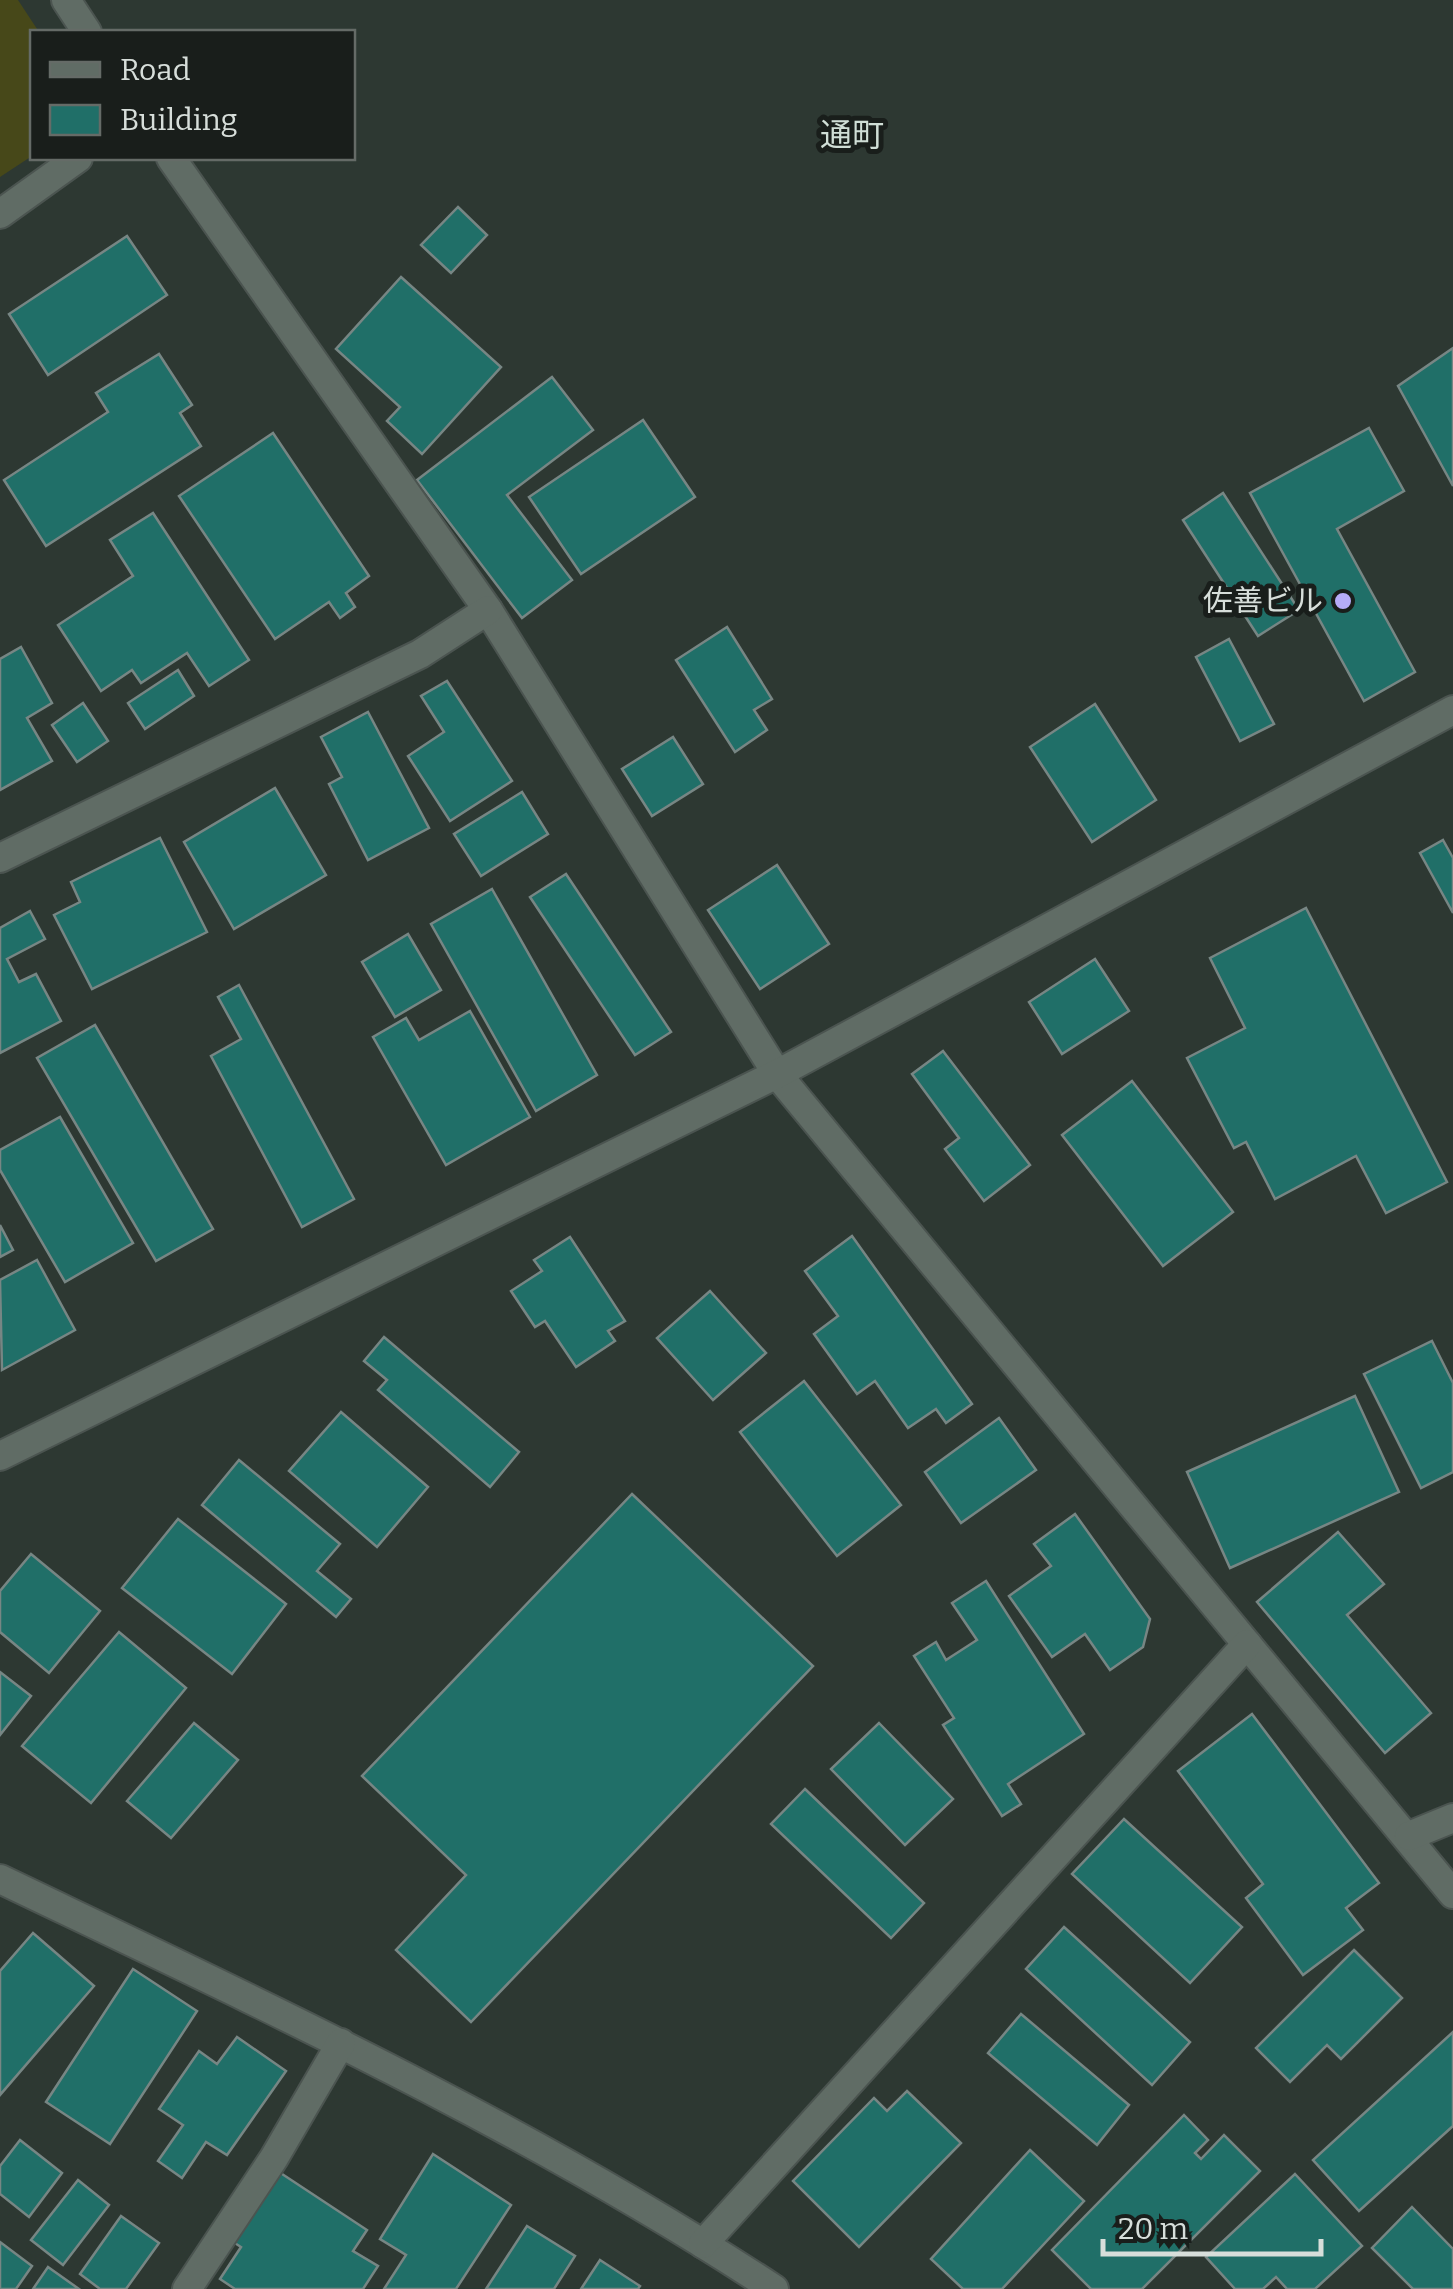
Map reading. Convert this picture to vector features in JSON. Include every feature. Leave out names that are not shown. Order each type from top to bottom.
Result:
[{"type":"street","points":[[66,0],[86,30]]},
{"type":"street","points":[[0,214],[75,160]]},
{"type":"street","points":[[173,160],[488,610],[777,1074],[1410,1836],[1453,1894]]},
{"type":"street","points":[[0,858],[420,654],[488,610]]},
{"type":"street","points":[[0,1456],[777,1074],[1453,710]]},
{"type":"street","points":[[702,2244],[1247,1644]]},
{"type":"street","points":[[1410,1836],[1453,1818]]},
{"type":"street","points":[[0,1879],[341,2042],[490,2121],[774,2289]]},
{"type":"street","points":[[187,2289],[274,2158],[341,2042]]},
{"type":"shaded area","points":[[0,0],[18,0],[38,30],[30,30],[30,157],[0,177]]},
{"type":"building","points":[[458,207],[487,235],[451,273],[421,245]]},
{"type":"building","points":[[127,236],[167,295],[48,375],[9,314]]},
{"type":"building","points":[[401,277],[501,367],[422,454],[387,421],[400,407],[336,349]]},
{"type":"building","points":[[1453,348],[1453,486],[1398,386]]},
{"type":"building","points":[[159,354],[192,405],[180,413],[201,446],[46,546],[4,480],[108,412],[96,393]]},
{"type":"building","points":[[552,377],[593,430],[507,495],[572,580],[522,618],[417,480]]},
{"type":"building","points":[[643,420],[695,497],[581,574],[529,497]]},
{"type":"building","name":"佐善ビル","points":[[1369,428],[1404,491],[1337,529],[1415,672],[1364,701],[1250,493]]},
{"type":"building","points":[[273,433],[369,576],[346,593],[355,607],[340,618],[329,602],[275,639],[179,496]]},
{"type":"building","points":[[1223,493],[1299,610],[1258,636],[1183,520]]},
{"type":"building","points":[[153,513],[249,660],[209,686],[187,653],[141,683],[132,670],[101,691],[58,625],[133,576],[110,540]]},
{"type":"building","points":[[727,627],[772,699],[754,710],[767,730],[735,752],[676,660]]},
{"type":"building","points":[[1229,639],[1274,724],[1240,741],[1196,657]]},
{"type":"building","points":[[21,647],[52,703],[27,718],[52,761],[0,790],[0,659]]},
{"type":"building","points":[[178,670],[194,696],[145,729],[128,703]]},
{"type":"building","points":[[447,681],[512,781],[450,821],[408,756],[444,732],[421,696]]},
{"type":"building","points":[[83,703],[108,741],[77,762],[52,725]]},
{"type":"building","points":[[1095,704],[1156,800],[1092,842],[1030,747]]},
{"type":"building","points":[[368,712],[429,828],[368,860],[329,784],[342,777],[321,737]]},
{"type":"building","points":[[673,737],[703,784],[652,816],[622,769]]},
{"type":"building","points":[[275,788],[326,875],[234,929],[184,842]]},
{"type":"building","points":[[522,792],[548,834],[481,876],[454,834]]},
{"type":"building","points":[[160,838],[207,932],[92,989],[54,915],[80,902],[71,882]]},
{"type":"building","points":[[1443,840],[1453,858],[1453,913],[1420,853]]},
{"type":"building","points":[[777,865],[829,944],[760,989],[708,910]]},
{"type":"building","points":[[566,874],[671,1032],[635,1055],[530,897]]},
{"type":"building","points":[[492,889],[597,1075],[536,1111],[431,924]]},
{"type":"building","points":[[1306,908],[1447,1182],[1386,1213],[1356,1156],[1275,1199],[1246,1142],[1234,1148],[1187,1058],[1245,1028],[1210,958]]},
{"type":"building","points":[[30,911],[45,939],[7,959],[19,982],[36,974],[61,1021],[0,1053],[0,928]]},
{"type":"building","points":[[408,934],[441,990],[395,1017],[362,962]]},
{"type":"building","points":[[1095,959],[1129,1011],[1062,1054],[1029,1002]]},
{"type":"building","points":[[239,985],[354,1199],[302,1227],[211,1056],[241,1039],[218,997]]},
{"type":"building","points":[[470,1011],[530,1117],[446,1165],[373,1037],[406,1018],[419,1040]]},
{"type":"building","points":[[95,1025],[213,1229],[156,1261],[37,1058]]},
{"type":"building","points":[[943,1051],[1030,1165],[984,1201],[945,1149],[959,1138],[912,1074]]},
{"type":"building","points":[[1132,1081],[1233,1212],[1163,1266],[1062,1135]]},
{"type":"building","points":[[60,1117],[133,1243],[65,1282],[0,1170],[0,1150]]},
{"type":"building","points":[[0,1225],[13,1250],[0,1257]]},
{"type":"building","points":[[852,1236],[972,1404],[946,1423],[936,1409],[908,1428],[875,1381],[857,1394],[814,1334],[838,1316],[805,1271]]},
{"type":"building","points":[[570,1237],[625,1321],[608,1331],[615,1341],[576,1367],[545,1321],[535,1327],[511,1291],[542,1271],[534,1260]]},
{"type":"building","points":[[37,1260],[75,1330],[2,1370],[0,1280]]},
{"type":"building","points":[[710,1291],[766,1353],[713,1400],[657,1338]]},
{"type":"building","points":[[384,1337],[519,1452],[490,1487],[378,1390],[387,1380],[364,1361]]},
{"type":"building","points":[[1432,1341],[1453,1383],[1453,1472],[1421,1488],[1364,1374]]},
{"type":"building","points":[[804,1381],[901,1505],[837,1556],[740,1432]]},
{"type":"building","points":[[1355,1396],[1399,1492],[1230,1568],[1187,1472]]},
{"type":"building","points":[[341,1412],[428,1487],[377,1547],[289,1471]]},
{"type":"building","points":[[999,1418],[1036,1470],[961,1523],[925,1472]]},
{"type":"building","points":[[239,1460],[340,1544],[317,1571],[351,1599],[336,1617],[202,1505]]},
{"type":"building","points":[[632,1494],[813,1666],[471,2022],[396,1950],[466,1875],[362,1776]]},
{"type":"building","points":[[1075,1514],[1150,1619],[1143,1647],[1110,1670],[1085,1634],[1052,1657],[1009,1596],[1051,1566],[1034,1544]]},
{"type":"building","points":[[178,1519],[286,1604],[232,1674],[122,1588]]},
{"type":"building","points":[[1338,1532],[1384,1584],[1347,1615],[1431,1713],[1385,1753],[1257,1602]]},
{"type":"building","points":[[31,1554],[100,1611],[49,1673],[0,1632],[0,1591]]},
{"type":"building","points":[[986,1581],[1084,1734],[1008,1784],[1021,1804],[1002,1816],[943,1725],[954,1718],[914,1656],[936,1642],[946,1660],[977,1640],[952,1603]]},
{"type":"building","points":[[119,1632],[186,1688],[91,1803],[22,1746]]},
{"type":"building","points":[[0,1672],[31,1696],[0,1735]]},
{"type":"building","points":[[1252,1714],[1379,1883],[1346,1908],[1363,1930],[1303,1975],[1246,1898],[1263,1884],[1178,1771]]},
{"type":"building","points":[[194,1723],[238,1760],[171,1838],[127,1801]]},
{"type":"building","points":[[879,1723],[953,1799],[905,1845],[831,1769]]},
{"type":"building","points":[[805,1789],[924,1903],[891,1938],[771,1824]]},
{"type":"building","points":[[1124,1819],[1242,1927],[1190,1983],[1072,1874]]},
{"type":"building","points":[[1064,1927],[1190,2042],[1152,2085],[1026,1969]]},
{"type":"building","points":[[33,1933],[94,1986],[0,2095],[0,1971]]},
{"type":"building","points":[[1354,1950],[1402,1998],[1341,2059],[1327,2045],[1290,2082],[1256,2048]]},
{"type":"building","points":[[133,1969],[197,2011],[110,2144],[46,2102]]},
{"type":"building","points":[[1021,2014],[1129,2105],[1097,2145],[988,2053]]},
{"type":"building","points":[[1453,2032],[1453,2126],[1359,2211],[1313,2160]]},
{"type":"building","points":[[237,2037],[286,2071],[227,2155],[206,2142],[182,2178],[158,2161],[183,2125],[159,2109],[199,2051],[217,2064]]},
{"type":"building","points":[[907,2091],[961,2143],[859,2247],[793,2181],[874,2098],[887,2111]]},
{"type":"building","points":[[1184,2115],[1208,2140],[1195,2153],[1201,2159],[1224,2135],[1260,2171],[1142,2289],[1091,2289],[1052,2250]]},
{"type":"building","points":[[20,2140],[62,2173],[29,2217],[0,2194],[0,2166]]},
{"type":"building","points":[[1030,2150],[1084,2201],[1002,2289],[963,2289],[931,2259]]},
{"type":"building","points":[[433,2154],[511,2205],[456,2289],[384,2289],[406,2255],[380,2239]]},
{"type":"building","points":[[273,2168],[367,2230],[353,2251],[378,2266],[363,2289],[235,2289],[220,2279],[241,2247],[227,2238]]},
{"type":"building","points":[[1295,2174],[1362,2246],[1315,2289],[1287,2289],[1276,2277],[1263,2289],[1235,2289],[1206,2257]]},
{"type":"building","points":[[78,2180],[109,2205],[63,2265],[31,2240]]},
{"type":"building","points":[[1412,2207],[1453,2249],[1453,2289],[1413,2289],[1372,2248]]},
{"type":"building","points":[[121,2216],[159,2243],[126,2289],[100,2289],[80,2274]]},
{"type":"building","points":[[527,2226],[575,2256],[554,2289],[486,2289]]},
{"type":"building","points":[[0,2242],[32,2266],[16,2289],[0,2289]]},
{"type":"building","points":[[600,2260],[640,2286],[638,2289],[581,2289]]},
{"type":"building","points":[[48,2267],[79,2289],[33,2289]]},
{"type":"place","name":"佐善ビル","points":[[1343,601]]},
{"type":"district","name":"通町","points":[[852,135]]}]
